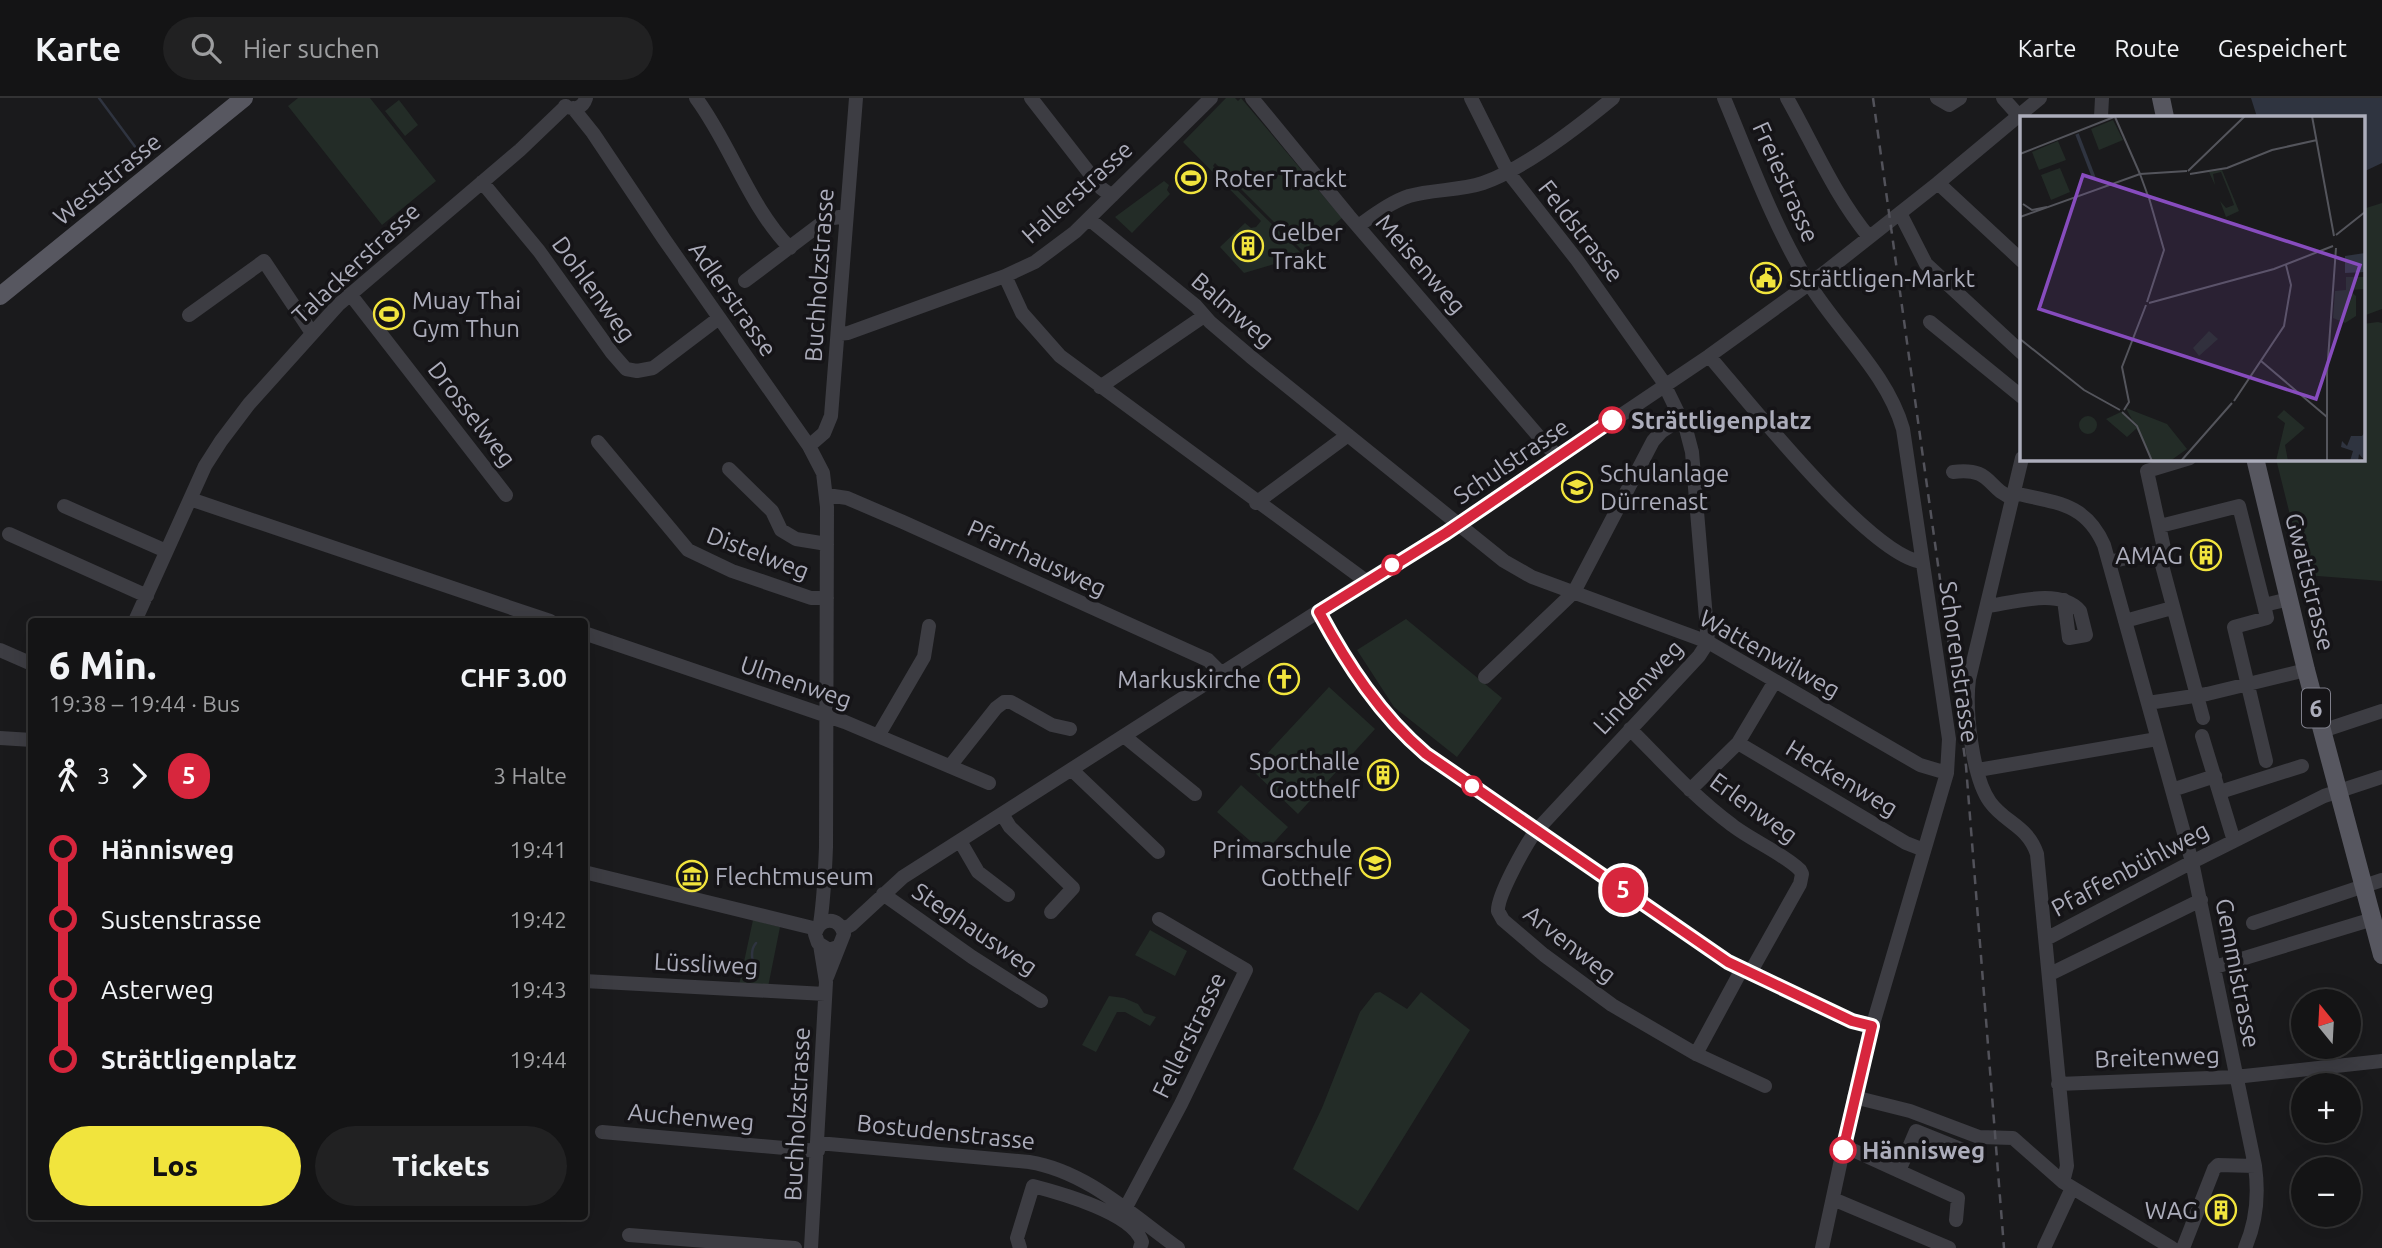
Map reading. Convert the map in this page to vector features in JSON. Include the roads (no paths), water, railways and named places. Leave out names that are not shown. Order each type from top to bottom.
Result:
[{"type":"main road","name":"Weststrasse","points":[[0,296],[244,98]]},
{"type":"main road","points":[[2161,98],[2165,116]]},
{"type":"main road","name":"Gwattstrasse","points":[[2255,460],[2306,670],[2382,955]]},
{"type":"street","points":[[696,98],[711,119],[761,209],[790,248]]},
{"type":"street","name":"Buchholzstrasse","points":[[809,446],[821,438],[830,422],[856,98]]},
{"type":"street","points":[[1031,98],[1101,188],[1112,197]]},
{"type":"street","name":"Hallerstrasse","points":[[838,334],[848,333],[1005,276],[1046,255],[1089,219],[1211,98]]},
{"type":"street","name":"Meisenweg","points":[[1252,98],[1358,226],[1544,443],[1559,457]]},
{"type":"street","name":"Feldstrasse","points":[[1471,98],[1508,172],[1577,260],[1665,386]]},
{"type":"street","points":[[1358,226],[1410,196],[1464,188],[1508,172],[1598,103],[1613,98]]},
{"type":"street","name":"Freiestrasse","points":[[1724,98],[1772,215],[1809,283]]},
{"type":"street","points":[[1787,98],[1847,205],[1870,237]]},
{"type":"street","points":[[1937,98],[1949,105],[1960,98]]},
{"type":"street","points":[[2003,98],[2019,116]]},
{"type":"street","name":"Schulstrasse","points":[[828,926],[851,925],[903,877],[1004,817],[1124,736],[1459,524],[1709,356],[1870,237],[2040,98]]},
{"type":"street","points":[[2101,116],[2102,98]]},
{"type":"street","name":"Talackerstrasse","points":[[136,618],[212,454],[237,418],[350,294],[543,129],[567,104],[581,106],[586,99]]},
{"type":"street","name":"Adlerstrasse","points":[[586,99],[593,133]]},
{"type":"street","name":"Adlerstrasse","points":[[567,104],[593,133],[809,446],[823,473],[827,495]]},
{"type":"street","name":"Dohlenweg","points":[[482,182],[538,251],[626,369],[637,372],[653,368],[719,318]]},
{"type":"street","points":[[1938,183],[2020,260]]},
{"type":"street","points":[[1900,213],[1926,264],[2020,352]]},
{"type":"street","points":[[745,281],[827,219],[846,216]]},
{"type":"street","name":"Balmweg","points":[[1089,219],[1459,524]]},
{"type":"street","points":[[189,315],[264,261],[312,333]]},
{"type":"street","points":[[1005,276],[1022,313],[1042,339],[1060,356],[1256,503],[1366,581]]},
{"type":"street","name":"Schorenstrasse","points":[[1809,283],[1882,383],[1903,429],[1949,740],[1947,774],[1872,1026],[1822,1248]]},
{"type":"street","name":"Drosselweg","points":[[350,294],[506,495]]},
{"type":"street","points":[[1100,387],[1204,316]]},
{"type":"street","points":[[1930,322],[2020,396]]},
{"type":"street","points":[[1709,356],[1849,515],[1899,553],[1912,561],[1922,562]]},
{"type":"street","name":"Lindenweg","points":[[1536,831],[1699,656],[1708,642],[1692,452],[1681,419],[1665,386]]},
{"type":"street","points":[[1485,677],[1574,592],[1653,441],[1661,432],[1681,419]]},
{"type":"street","points":[[1256,503],[1348,435]]},
{"type":"street","name":"Distelweg","points":[[598,442],[688,550],[745,576],[811,598],[827,598]]},
{"type":"street","points":[[2022,460],[1968,690],[1978,769],[1990,802],[2026,833],[2036,854],[2067,1166],[2067,1185],[2044,1248]]},
{"type":"street","points":[[2109,562],[2149,553],[2165,553],[2147,471],[2183,460]]},
{"type":"street","points":[[729,469],[772,511],[781,530],[796,539],[827,544]]},
{"type":"street","points":[[1953,472],[1977,472],[2005,496],[2013,495]]},
{"type":"street","points":[[588,873],[828,926],[822,902],[825,894],[827,495]]},
{"type":"street","name":"Pfarrhausweg","points":[[827,495],[847,498],[915,527],[1209,660],[1222,674]]},
{"type":"street","name":"Gemmistrasse","points":[[2013,495],[2063,505],[2087,518],[2097,530],[2109,562],[2192,862],[2255,1166],[2257,1205],[2245,1248]]},
{"type":"street","points":[[190,499],[541,618]]},
{"type":"street","points":[[64,506],[166,551]]},
{"type":"street","points":[[2160,526],[2239,506],[2267,618],[2239,626],[2253,683],[2266,761]]},
{"type":"street","name":"Wattenwilweg","points":[[1459,524],[1520,572],[1708,642],[1920,765],[1947,774]]},
{"type":"street","points":[[9,534],[147,596]]},
{"type":"street","points":[[2159,554],[2203,718]]},
{"type":"street","points":[[1988,606],[2039,599],[2064,600]]},
{"type":"street","points":[[2263,605],[2289,599]]},
{"type":"street","points":[[2125,621],[2172,608]]},
{"type":"street","points":[[1319,612],[1369,692],[1398,728],[1426,754],[1712,951],[1746,971],[1852,1021],[1872,1026]]},
{"type":"street","points":[[878,736],[924,657],[929,626]]},
{"type":"street","name":"Ulmenweg","points":[[588,634],[845,722],[989,783]]},
{"type":"street","points":[[0,650],[28,662]]},
{"type":"street","points":[[2148,703],[2198,695],[2306,670]]},
{"type":"street","points":[[1690,790],[1738,743],[1775,681]]},
{"type":"street","points":[[950,766],[996,708],[1004,702],[1011,702],[1052,725],[1070,729]]},
{"type":"street","points":[[2322,731],[2382,711]]},
{"type":"street","name":"Erlenweg","points":[[1630,729],[1690,790],[1746,836],[1796,866],[1801,874],[1800,884],[1746,971]]},
{"type":"street","points":[[1124,736],[1195,794]]},
{"type":"street","points":[[2172,790],[2217,784],[2202,736]]},
{"type":"street","points":[[0,738],[28,740]]},
{"type":"street","points":[[1978,769],[2157,739]]},
{"type":"street","name":"Heckenweg","points":[[1738,743],[1906,843],[1924,850]]},
{"type":"street","name":"Pfaffenbühlweg","points":[[2234,841],[2217,784],[2302,766]]},
{"type":"street","points":[[1072,770],[1158,852]]},
{"type":"street","name":"Pfaffenbühlweg","points":[[2046,939],[2324,796],[2382,777]]},
{"type":"street","points":[[1004,817],[1018,827],[1080,887]]},
{"type":"street","points":[[1004,817],[1019,836],[1073,888],[1051,912]]},
{"type":"street","name":"Arvenweg","points":[[1536,831],[1500,899],[1497,907],[1500,916],[1544,955],[1595,993],[1696,1054],[1765,1086]]},
{"type":"street","points":[[960,841],[978,872],[1008,895]]},
{"type":"street","points":[[2253,923],[2363,884],[2382,880]]},
{"type":"street","name":"Steghausweg","points":[[883,894],[972,957],[1041,1001]]},
{"type":"street","points":[[2050,974],[2201,900]]},
{"type":"street","name":"Fellerstrasse","points":[[1125,1209],[1181,1104],[1246,970],[1159,919]]},
{"type":"street","points":[[2215,967],[2373,919]]},
{"type":"street","name":"Buchholzstrasse","points":[[811,1248],[826,988],[820,946],[815,937],[828,926],[844,940],[838,947],[826,988]]},
{"type":"street","points":[[820,946],[829,950],[838,947]]},
{"type":"street","points":[[1696,1054],[1746,971]]},
{"type":"street","name":"Lüssliweg","points":[[588,981],[826,988]]},
{"type":"street","name":"Breitenweg","points":[[2059,1084],[2235,1077],[2382,1061]]},
{"type":"street","points":[[1854,1097],[1910,1111],[1979,1136],[2013,1138],[2067,1185],[2172,1248]]},
{"type":"street","points":[[1899,1171],[1916,1131],[1978,1156]]},
{"type":"street","name":"Auchenweg","points":[[602,1132],[818,1147]]},
{"type":"street","points":[[1844,1146],[1958,1198],[1956,1220]]},
{"type":"street","name":"Bostudenstrasse","points":[[818,1147],[1029,1161],[1054,1167],[1125,1209],[1162,1242],[1178,1248]]},
{"type":"street","points":[[2183,1248],[2214,1169],[2224,1164],[2255,1166]]},
{"type":"street","points":[[1046,1189],[1054,1167]]},
{"type":"street","points":[[1020,1248],[1017,1238],[1033,1186],[1096,1206],[1122,1221],[1140,1236],[1140,1248]]},
{"type":"street","points":[[1833,1199],[1890,1231],[1945,1247]]},
{"type":"street","points":[[629,1235],[795,1248]]},
{"type":"water","points":[[2251,98],[2382,98],[2382,163],[2364,172],[2364,116],[2257,116]]},
{"type":"waterway","points":[[99,98],[136,148]]},
{"type":"waterway","points":[[754,967],[752,952],[756,943]]},
{"type":"railway","points":[[1873,98],[1966,766],[2004,1248]]},
{"type":"place","name":"Roter Trackt","points":[[1191,178]]},
{"type":"place","name":"Gelber Trakt","points":[[1248,246]]},
{"type":"place","name":"Strättligen-Markt","points":[[1766,278]]},
{"type":"place","name":"Muay Thai Gym Thun","points":[[389,314]]},
{"type":"place","name":"Strättligenplatz","points":[[1612,420]]},
{"type":"place","name":"Schulanlage Dürrenast","points":[[1577,487]]},
{"type":"place","name":"AMAG","points":[[2206,555]]},
{"type":"place","name":"Markuskirche","points":[[1284,679]]},
{"type":"place","name":"Sporthalle Gotthelf","points":[[1383,775]]},
{"type":"place","name":"Primarschule Gotthelf","points":[[1375,863]]},
{"type":"place","name":"Flechtmuseum","points":[[692,876]]},
{"type":"place","name":"Hännisweg","points":[[1843,1150]]},
{"type":"place","name":"WAG","points":[[2221,1210]]}]
